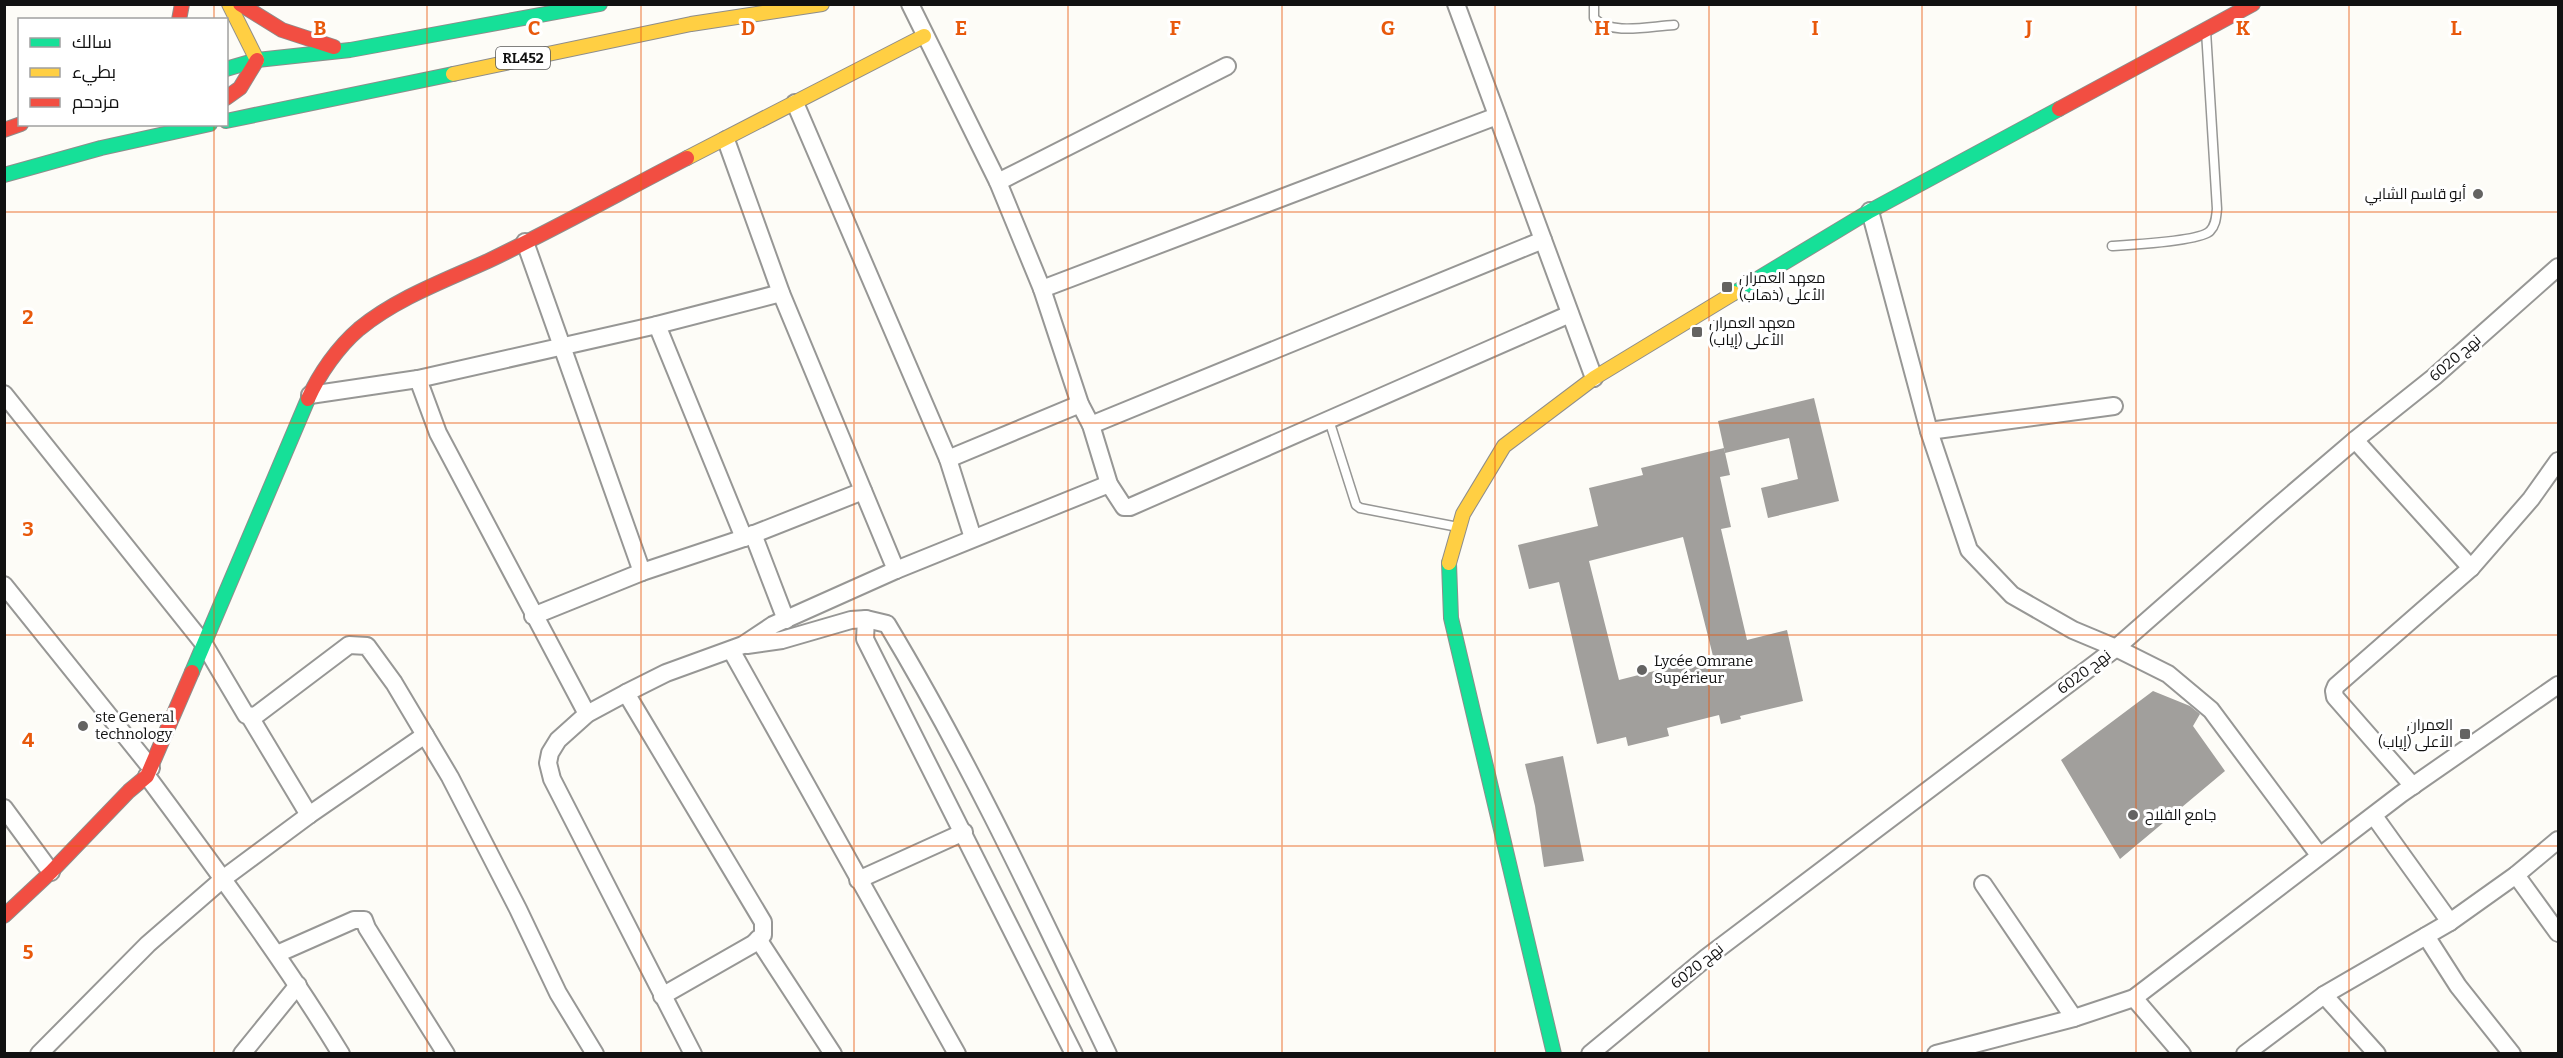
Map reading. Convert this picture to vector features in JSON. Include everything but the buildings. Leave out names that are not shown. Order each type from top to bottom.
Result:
[{"type":"main road","points":[[189,4],[195,18]]},
{"type":"main road","points":[[229,4],[257,60]]},
{"type":"main road","points":[[240,4],[282,30],[304,39],[350,50]]},
{"type":"main road","points":[[228,68],[257,60],[350,50],[600,4]]},
{"type":"main road","name":"RL452","points":[[228,121],[691,24],[822,4]]},
{"type":"main road","points":[[1554,1053],[1451,618],[1449,567],[1463,514],[1504,446],[1594,378],[1870,211],[2253,4]]},
{"type":"main road","points":[[4,916],[51,873],[149,772],[310,395],[344,344],[368,321],[426,289],[525,242],[726,140],[924,36]]},
{"type":"main road","points":[[257,60],[247,79],[228,93],[247,107],[265,112]]},
{"type":"main road","points":[[158,136],[175,126]]},
{"type":"main road","points":[[4,175],[46,162],[201,126]]},
{"type":"street","points":[[910,4],[998,182],[1042,289],[1080,404],[1091,425],[1109,484],[1124,507],[1127,508],[1570,314]]},
{"type":"street","points":[[1456,4],[1594,378]]},
{"type":"street","points":[[998,182],[1227,66]]},
{"type":"street","points":[[795,102],[948,459],[973,538]]},
{"type":"street","points":[[1042,289],[1497,116]]},
{"type":"street","points":[[726,140],[781,293],[896,570]]},
{"type":"street","points":[[1870,211],[1929,431],[1969,550],[2012,595],[2073,630],[2168,674],[2211,710],[2319,855]]},
{"type":"street","points":[[1091,425],[1543,240]]},
{"type":"street","points":[[525,242],[642,572]]},
{"type":"street","name":"نهج 6020","points":[[1590,1053],[1706,958],[2116,648],[2355,440],[2434,376],[2558,269]]},
{"type":"street","points":[[310,395],[418,379],[657,325],[781,293]]},
{"type":"street","points":[[657,325],[786,620]]},
{"type":"street","points":[[418,379],[438,433],[587,714]]},
{"type":"street","points":[[4,393],[204,644],[309,815]]},
{"type":"street","points":[[948,459],[1080,404]]},
{"type":"street","points":[[1929,431],[2114,406]]},
{"type":"street","points":[[2355,440],[2471,568]]},
{"type":"street","points":[[2413,786],[2335,697],[2336,686],[2471,568],[2531,499],[2559,461]]},
{"type":"street","points":[[737,647],[773,625],[896,570],[1109,484]]},
{"type":"street","points":[[533,616],[642,572],[748,536],[863,491]]},
{"type":"street","points":[[4,585],[149,772],[277,954],[341,1053]]},
{"type":"street","points":[[866,619],[865,639],[1074,1053]]},
{"type":"street","points":[[693,1053],[552,779],[548,763],[550,753],[558,740],[587,714],[666,673],[737,647],[782,640],[851,620],[866,619],[887,624],[915,670],[982,794],[1108,1053]]},
{"type":"street","points":[[250,717],[255,716],[349,645],[367,646],[394,683],[425,735],[476,828],[558,993],[595,1053]]},
{"type":"street","points":[[737,647],[858,880],[957,1053]]},
{"type":"street","points":[[1936,1053],[1994,1047],[2134,998],[2319,855],[2413,786],[2559,685]]},
{"type":"street","points":[[626,693],[763,922],[763,935],[758,939],[662,996]]},
{"type":"street","points":[[39,1053],[148,945],[224,878],[309,815],[425,735]]},
{"type":"street","points":[[4,808],[51,873]]},
{"type":"street","points":[[2374,816],[2450,922]]},
{"type":"street","points":[[858,880],[964,832]]},
{"type":"street","points":[[2245,1053],[2324,995],[2450,922],[2516,875],[2559,840]]},
{"type":"street","points":[[2516,875],[2559,933]]},
{"type":"street","points":[[1983,884],[2074,1018]]},
{"type":"street","points":[[277,954],[354,920],[364,920],[446,1053]]},
{"type":"street","points":[[2426,936],[2458,986],[2505,1048],[2512,1053]]},
{"type":"street","points":[[758,939],[833,1053]]},
{"type":"street","points":[[242,1053],[298,985]]},
{"type":"street","points":[[2324,995],[2377,1053]]},
{"type":"street","points":[[2134,998],[2181,1053]]},
{"type":"lane","points":[[1594,4],[1594,18],[1600,25],[1613,28],[1674,25]]},
{"type":"lane","points":[[2112,246],[2195,238],[2209,233],[2216,223],[2206,30]]},
{"type":"lane","points":[[1329,420],[1356,504],[1360,508],[1459,527]]},
{"type":"traffic: fast","points":[[228,68],[257,60],[350,50],[600,4]]},
{"type":"traffic: fast","points":[[228,121],[453,74]]},
{"type":"traffic: fast","points":[[1734,293],[1870,211],[2059,109]]},
{"type":"traffic: fast","points":[[4,175],[101,148],[201,126]]},
{"type":"traffic: fast","points":[[192,672],[308,399]]},
{"type":"traffic: fast","points":[[1449,563],[1451,618],[1554,1054]]},
{"type":"traffic: slow","points":[[229,4],[257,60]]},
{"type":"traffic: slow","points":[[453,74],[691,24],[822,4]]},
{"type":"traffic: slow","points":[[687,158],[924,36]]},
{"type":"traffic: slow","points":[[1449,563],[1463,514],[1504,446],[1594,378],[1734,293]]},
{"type":"traffic: jam","points":[[179,18],[182,4]]},
{"type":"traffic: jam","points":[[240,4],[282,30],[334,47]]},
{"type":"traffic: jam","points":[[2059,109],[2253,4]]},
{"type":"traffic: jam","points":[[228,97],[240,88],[257,60]]},
{"type":"traffic: jam","points":[[4,130],[18,125]]},
{"type":"traffic: jam","points":[[308,399],[323,371],[344,344],[359,329],[389,308],[513,249],[687,158]]},
{"type":"traffic: jam","points":[[4,916],[51,872],[129,791],[147,776],[192,672]]},
{"type":"place","name":"أبو قاسم الشابي","points":[[2478,194]]},
{"type":"place","name":"معهد العمران الأعلى (ذهاب)","points":[[1727,287]]},
{"type":"place","name":"معهد العمران الأعلى (إياب)","points":[[1697,332]]},
{"type":"place","name":"Lycée Omrane Supérieur","points":[[1642,670]]},
{"type":"place","name":"ste General technology","points":[[83,726]]},
{"type":"place","name":"العمران الأعلى (إياب)","points":[[2465,734]]},
{"type":"place","name":"جامع الفلاح","points":[[2133,815]]}]
